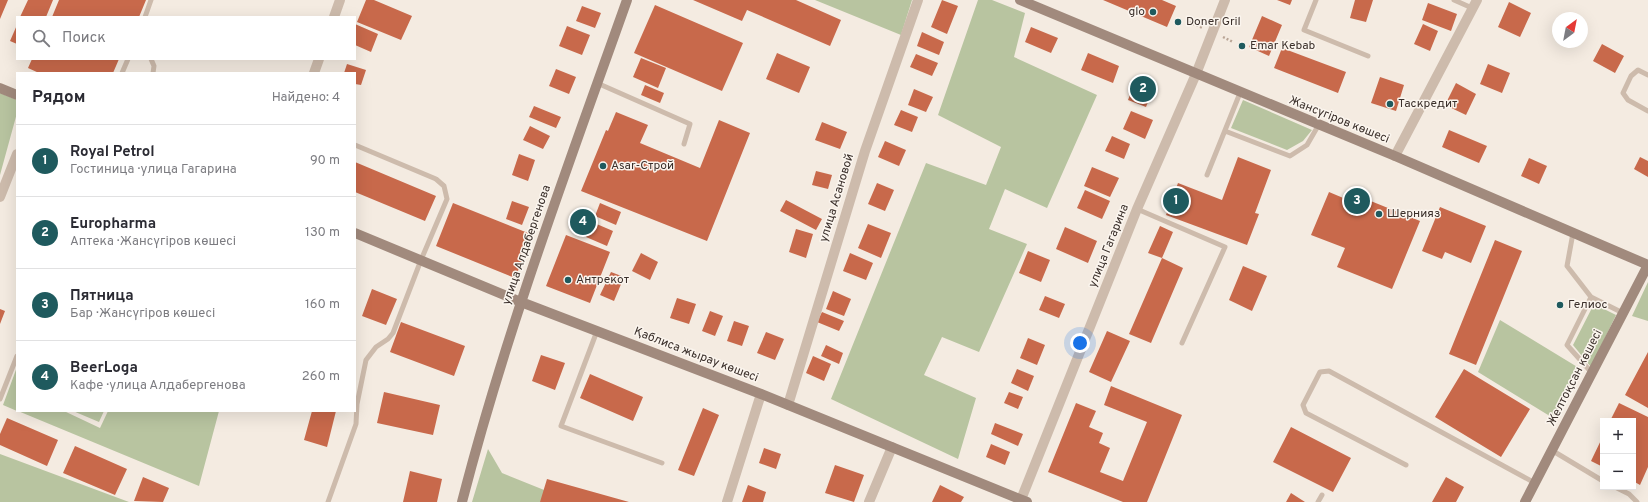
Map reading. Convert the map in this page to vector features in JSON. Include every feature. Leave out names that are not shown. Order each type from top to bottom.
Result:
[{"type":"street","points":[[334,16],[340,0]]},
{"type":"street","name":"улица Алдабергенова","points":[[462,502],[474,457],[521,302],[627,0]]},
{"type":"street","name":"улица Асановой","points":[[788,405],[865,151],[918,0]]},
{"type":"street","name":"Жансүгіров көшесі","points":[[1020,0],[1030,2],[1318,126],[1395,156],[1648,265]]},
{"type":"street","name":"улица Гагарина","points":[[1023,501],[1138,209],[1196,74],[1225,0]]},
{"type":"street","points":[[1395,156],[1474,4]]},
{"type":"street","points":[[314,72],[319,60]]},
{"type":"street","points":[[0,88],[16,95]]},
{"type":"street","points":[[0,197],[2,185],[16,156]]},
{"type":"street","name":"Қаблиса жырау көшесі","points":[[356,233],[521,302],[761,394],[1023,501]]},
{"type":"street","name":"Желтоқсан көшесі","points":[[1525,502],[1593,374],[1648,265]]},
{"type":"street","points":[[727,502],[761,394]]},
{"type":"street","points":[[869,502],[892,447]]},
{"type":"lane","points":[[144,16],[151,0]]},
{"type":"lane","points":[[1316,0],[1304,30],[1368,56]]},
{"type":"lane","points":[[1454,0],[1474,4]]},
{"type":"lane","points":[[122,72],[128,60]]},
{"type":"lane","points":[[151,60],[154,66],[153,72]]},
{"type":"lane","points":[[1648,75],[1638,70],[1631,76],[1623,93],[1628,100],[1648,111]]},
{"type":"lane","points":[[597,83],[690,124],[684,144]]},
{"type":"lane","points":[[1207,175],[1240,93]]},
{"type":"lane","points":[[1225,132],[1290,156],[1307,145],[1318,126]]},
{"type":"lane","points":[[328,502],[356,424],[357,404],[366,360],[376,347],[388,339],[393,332],[447,199],[444,186],[436,180],[356,145]]},
{"type":"lane","points":[[1138,209],[1225,247],[1182,343]]},
{"type":"lane","points":[[1573,233],[1568,266],[1591,297],[1623,313]]},
{"type":"lane","points":[[1591,297],[1567,345],[1593,374]]},
{"type":"lane","points":[[596,331],[562,426],[662,463]]},
{"type":"lane","points":[[0,399],[16,359]]},
{"type":"lane","points":[[1406,465],[1306,413],[1303,405],[1320,372],[1329,371],[1535,483]]},
{"type":"lane","points":[[1553,451],[1600,479]]},
{"type":"lane","points":[[1621,490],[1629,494],[1637,502]]},
{"type":"lane","points":[[1318,502],[1322,495]]},
{"type":"green space","points":[[815,0],[912,0],[901,35]]},
{"type":"green space","points":[[978,0],[992,0],[1025,13],[1014,57],[1097,95],[1047,208],[1005,189],[989,229],[1027,244],[979,352],[942,337],[924,375],[976,398],[958,459],[831,399],[926,163],[986,185],[1001,147],[938,115]]},
{"type":"green space","points":[[0,93],[16,100],[16,117],[0,175]]},
{"type":"green space","points":[[1243,100],[1312,130],[1303,141],[1287,150],[1231,128]]},
{"type":"green space","points":[[1648,282],[1648,321],[1632,316]]},
{"type":"green space","points":[[1594,304],[1616,315],[1591,367],[1573,345]]},
{"type":"green space","points":[[1500,320],[1579,368],[1553,418],[1478,372]]},
{"type":"green space","points":[[16,370],[16,411],[3,405]]},
{"type":"green space","points":[[20,412],[66,412],[100,428],[108,412],[219,412],[199,486]]},
{"type":"green space","points":[[75,412],[104,412],[99,422]]},
{"type":"green space","points":[[488,449],[502,473],[574,502],[472,502]]},
{"type":"green space","points":[[0,454],[129,502],[0,502]]},
{"type":"building","points":[[0,0],[8,0],[0,19]]},
{"type":"building","points":[[28,0],[53,0],[46,16],[20,16]]},
{"type":"building","points":[[59,0],[146,0],[139,16],[52,16]]},
{"type":"building","points":[[366,0],[374,0],[412,16],[401,40],[357,22]]},
{"type":"building","points":[[693,0],[796,0],[841,20],[830,46],[747,10],[742,21]]},
{"type":"building","points":[[942,0],[958,6],[947,34],[931,27]]},
{"type":"building","points":[[1103,0],[1162,0],[1176,6],[1167,27]]},
{"type":"building","points":[[1277,0],[1292,0],[1290,5]]},
{"type":"building","points":[[1355,0],[1373,0],[1366,22],[1350,18]]},
{"type":"building","points":[[1509,2],[1531,13],[1520,37],[1498,27]]},
{"type":"building","points":[[1428,3],[1457,14],[1451,31],[1422,20]]},
{"type":"building","points":[[655,5],[743,43],[722,91],[634,53]]},
{"type":"building","points":[[582,6],[601,13],[595,28],[576,21]]},
{"type":"building","points":[[1262,16],[1282,25],[1269,56],[1249,47]]},
{"type":"building","points":[[356,24],[378,34],[371,52],[356,45]]},
{"type":"building","points":[[1423,24],[1438,31],[1430,51],[1414,44]]},
{"type":"building","points":[[567,26],[590,35],[582,55],[559,46]]},
{"type":"building","points":[[16,27],[16,44],[10,41]]},
{"type":"building","points":[[1031,27],[1058,38],[1051,53],[1025,42]]},
{"type":"building","points":[[922,32],[944,42],[939,55],[917,46]]},
{"type":"building","points":[[1602,44],[1624,56],[1615,73],[1593,61]]},
{"type":"building","points":[[1282,48],[1346,72],[1338,93],[1274,68]]},
{"type":"building","points":[[777,53],[810,67],[799,93],[766,79]]},
{"type":"building","points":[[1088,53],[1119,66],[1113,83],[1081,70]]},
{"type":"building","points":[[916,54],[938,63],[932,76],[910,67]]},
{"type":"building","points":[[641,58],[666,68],[658,88],[633,77]]},
{"type":"building","points":[[32,60],[119,60],[113,72],[37,72],[28,68]]},
{"type":"building","points":[[347,64],[366,70],[361,85],[356,84],[356,72],[344,72]]},
{"type":"building","points":[[1488,64],[1510,73],[1502,93],[1480,84]]},
{"type":"building","points":[[556,69],[576,77],[569,94],[549,86]]},
{"type":"building","points":[[1380,77],[1404,85],[1396,111],[1371,103]]},
{"type":"building","points":[[1135,82],[1153,89],[1146,107],[1128,100]]},
{"type":"building","points":[[1456,83],[1476,94],[1466,115],[1445,105]]},
{"type":"building","points":[[645,85],[664,93],[660,103],[641,95]]},
{"type":"building","points":[[914,89],[933,97],[926,112],[908,105]]},
{"type":"building","points":[[534,106],[561,117],[556,128],[529,117]]},
{"type":"building","points":[[901,110],[918,117],[912,132],[894,125]]},
{"type":"building","points":[[1131,111],[1153,120],[1145,139],[1123,129]]},
{"type":"building","points":[[616,112],[648,125],[640,143],[700,168],[719,120],[750,133],[707,241],[581,191],[606,130],[608,131]]},
{"type":"building","points":[[822,122],[847,132],[840,149],[815,140]]},
{"type":"building","points":[[530,126],[550,136],[543,149],[523,140]]},
{"type":"building","points":[[1449,130],[1487,146],[1479,163],[1442,147]]},
{"type":"building","points":[[1112,136],[1130,144],[1124,159],[1105,151]]},
{"type":"building","points":[[885,141],[906,150],[899,166],[878,157]]},
{"type":"building","points":[[519,154],[535,160],[528,181],[512,175]]},
{"type":"building","points":[[1238,157],[1271,170],[1255,213],[1259,214],[1247,245],[1166,215],[1178,183],[1222,200]]},
{"type":"building","points":[[1640,157],[1648,161],[1648,177],[1634,169]]},
{"type":"building","points":[[1529,158],[1547,166],[1539,184],[1521,176]]},
{"type":"building","points":[[356,162],[436,196],[425,221],[356,192]]},
{"type":"building","points":[[1092,167],[1119,178],[1110,197],[1084,186]]},
{"type":"building","points":[[816,171],[832,175],[828,189],[812,185]]},
{"type":"building","points":[[877,183],[894,190],[885,211],[868,204]]},
{"type":"building","points":[[1085,190],[1110,201],[1102,219],[1077,208]]},
{"type":"building","points":[[1329,192],[1348,200],[1351,193],[1420,221],[1392,289],[1337,267],[1345,248],[1311,235]]},
{"type":"building","points":[[786,200],[822,219],[816,230],[780,211]]},
{"type":"building","points":[[512,201],[529,207],[522,225],[506,219]]},
{"type":"building","points":[[453,203],[533,235],[515,278],[436,246]]},
{"type":"building","points":[[600,203],[621,212],[616,225],[595,216]]},
{"type":"building","points":[[1440,207],[1486,226],[1471,263],[1445,252],[1442,259],[1422,251]]},
{"type":"building","points":[[592,222],[613,231],[607,246],[586,237]]},
{"type":"building","points":[[868,224],[891,233],[881,258],[858,248]]},
{"type":"building","points":[[1160,226],[1173,232],[1162,258],[1148,253]]},
{"type":"building","points":[[1065,227],[1097,241],[1088,263],[1056,249]]},
{"type":"building","points":[[796,229],[813,234],[806,258],[789,252]]},
{"type":"building","points":[[566,235],[610,252],[590,303],[546,286]]},
{"type":"building","points":[[1495,240],[1522,251],[1476,365],[1449,354]]},
{"type":"building","points":[[1028,251],[1050,260],[1041,282],[1019,273]]},
{"type":"building","points":[[641,253],[658,262],[650,280],[632,271]]},
{"type":"building","points":[[850,253],[873,263],[866,280],[843,271]]},
{"type":"building","points":[[1162,258],[1183,268],[1151,343],[1129,334]]},
{"type":"building","points":[[1243,266],[1267,276],[1252,311],[1229,300]]},
{"type":"building","points":[[611,272],[624,277],[614,301],[600,295]]},
{"type":"building","points":[[372,289],[397,299],[386,325],[362,316]]},
{"type":"building","points":[[833,291],[851,299],[844,316],[826,309]]},
{"type":"building","points":[[1045,296],[1065,304],[1059,318],[1039,310]]},
{"type":"building","points":[[677,298],[696,304],[689,324],[670,318]]},
{"type":"building","points":[[0,309],[5,311],[0,324]]},
{"type":"building","points":[[710,311],[723,316],[715,336],[702,331]]},
{"type":"building","points":[[822,312],[844,321],[839,331],[817,322]]},
{"type":"building","points":[[734,321],[749,326],[742,346],[727,341]]},
{"type":"building","points":[[401,322],[465,346],[454,376],[390,352]]},
{"type":"building","points":[[1107,331],[1130,341],[1111,382],[1089,372]]},
{"type":"building","points":[[766,332],[784,339],[775,360],[757,353]]},
{"type":"building","points":[[1028,338],[1045,345],[1037,365],[1020,358]]},
{"type":"building","points":[[826,345],[843,353],[839,364],[821,356]]},
{"type":"building","points":[[1648,352],[1648,408],[1625,395]]},
{"type":"building","points":[[541,355],[565,363],[555,390],[532,381]]},
{"type":"building","points":[[813,356],[831,364],[824,381],[806,373]]},
{"type":"building","points":[[1017,369],[1034,376],[1028,391],[1011,383]]},
{"type":"building","points":[[1464,369],[1530,409],[1501,457],[1435,417]]},
{"type":"building","points":[[590,374],[643,397],[633,421],[580,398]]},
{"type":"building","points":[[1111,386],[1182,415],[1147,502],[1123,502],[1048,472],[1076,403],[1096,411],[1089,427],[1103,433],[1099,443],[1110,448],[1100,472],[1123,481],[1147,422],[1104,405]]},
{"type":"building","points":[[384,392],[440,405],[433,435],[377,423]]},
{"type":"building","points":[[1009,392],[1023,397],[1018,409],[1004,403]]},
{"type":"building","points":[[1619,403],[1648,417],[1648,467],[1640,485],[1636,483],[1636,418],[1612,418]]},
{"type":"building","points":[[703,408],[719,415],[694,476],[678,470]]},
{"type":"building","points":[[312,412],[336,412],[327,447],[304,440]]},
{"type":"building","points":[[7,418],[58,440],[47,466],[0,445],[0,434]]},
{"type":"building","points":[[995,423],[1023,434],[1018,446],[991,434]]},
{"type":"building","points":[[1291,427],[1351,458],[1333,492],[1273,462]]},
{"type":"building","points":[[1600,442],[1600,466],[1591,461]]},
{"type":"building","points":[[991,444],[1010,452],[1005,465],[986,457]]},
{"type":"building","points":[[75,446],[127,469],[115,495],[63,473]]},
{"type":"building","points":[[764,448],[781,454],[776,469],[759,463]]},
{"type":"building","points":[[835,465],[864,475],[854,502],[825,493]]},
{"type":"building","points":[[410,471],[442,479],[437,502],[403,502]]},
{"type":"building","points":[[143,477],[169,488],[163,502],[134,501]]},
{"type":"building","points":[[1446,477],[1464,487],[1456,502],[1432,502]]},
{"type":"building","points":[[547,479],[629,502],[540,502]]},
{"type":"building","points":[[748,485],[766,492],[763,502],[742,502]]},
{"type":"building","points":[[940,485],[964,497],[961,502],[932,502]]},
{"type":"building","points":[[1291,493],[1305,502],[1286,502]]},
{"type":"place","name":"glo","points":[[1153,12]]},
{"type":"place","name":"Doner Gril","points":[[1178,22]]},
{"type":"place","name":"Emar Kebab","points":[[1242,46]]},
{"type":"place","name":"Europharma","points":[[1143,89]]},
{"type":"place","name":"Таскредит","points":[[1390,104]]},
{"type":"place","name":"Asar-Строй","points":[[603,166]]},
{"type":"place","name":"Royal Petrol","points":[[1176,201]]},
{"type":"place","name":"Пятница","points":[[1357,201]]},
{"type":"place","name":"Шернияз","points":[[1379,214]]},
{"type":"place","name":"BeerLoga","points":[[583,222]]},
{"type":"place","name":"Антрекот","points":[[568,280]]},
{"type":"place","name":"Гелиос","points":[[1560,305]]}]
